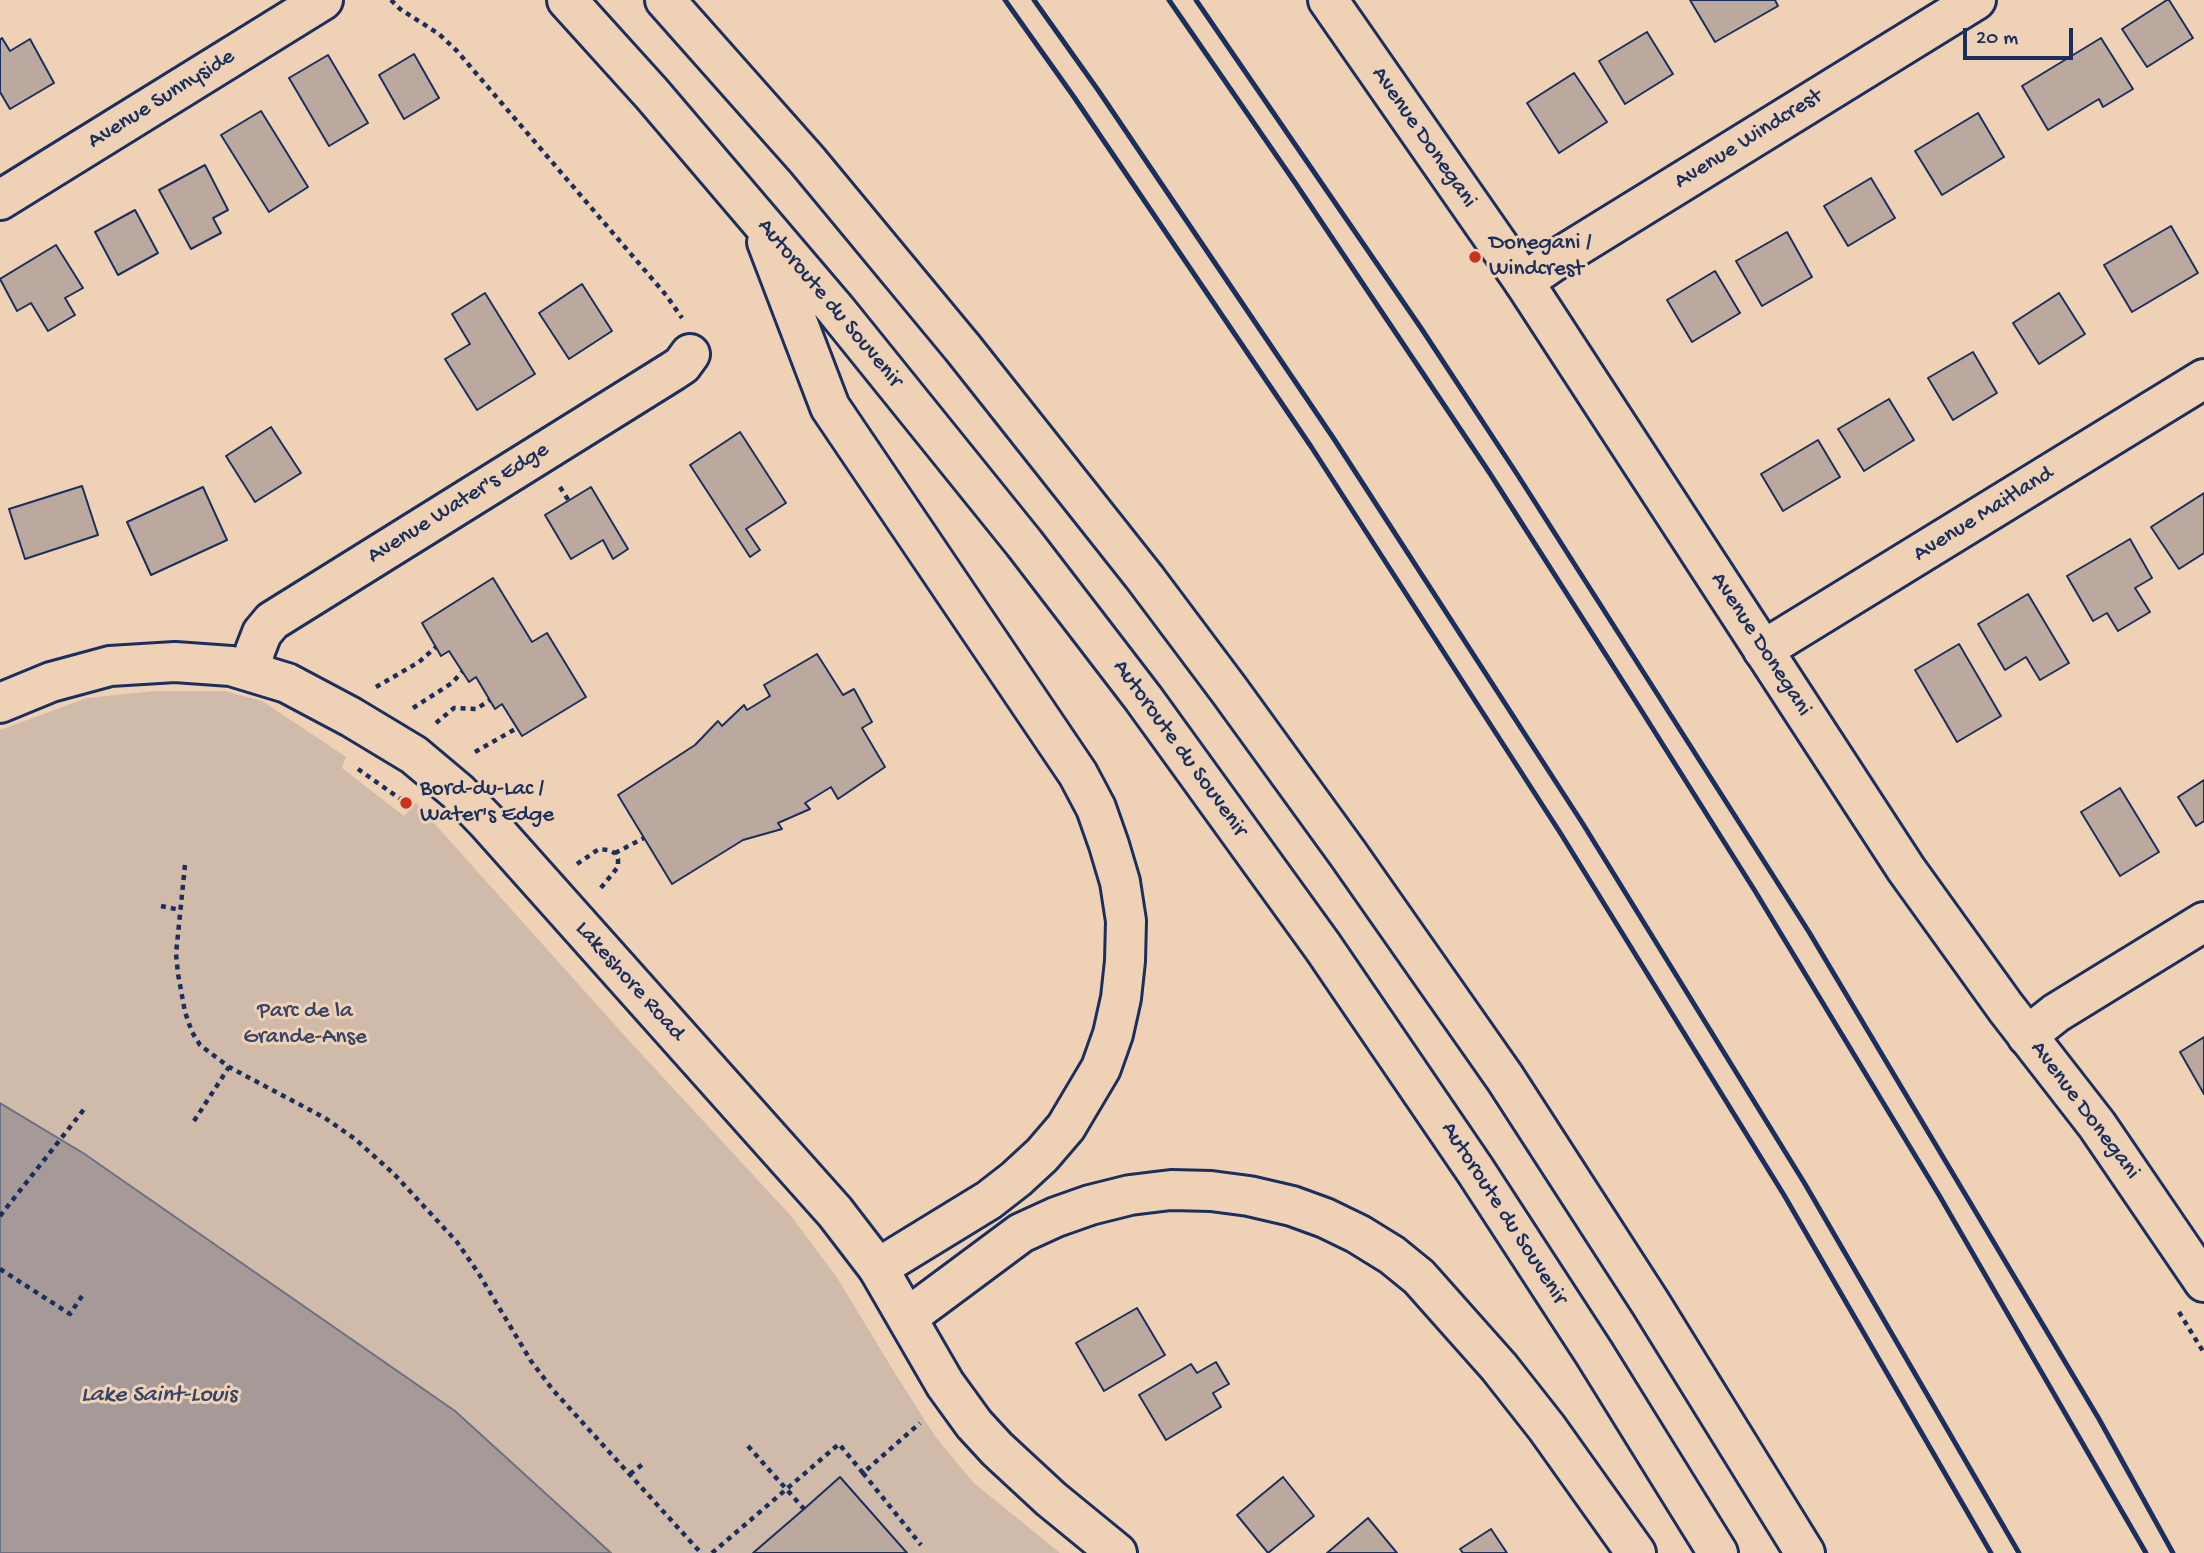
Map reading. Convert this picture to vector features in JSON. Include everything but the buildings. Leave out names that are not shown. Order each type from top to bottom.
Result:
[{"type":"main road","name":"Avenue Sunnyside","points":[[0,200],[323,0]]},
{"type":"main road","name":"Autoroute du Souvenir","points":[[567,0],[652,94],[828,299],[1024,543],[1143,698],[1261,859],[1391,1046],[1538,1265],[1718,1553]]},
{"type":"main road","points":[[665,0],[807,160],[962,347],[1138,567],[1229,690],[1505,1078],[1651,1304],[1805,1553]]},
{"type":"main road","name":"Avenue Donegani","points":[[1328,0],[1524,282],[1906,869],[2111,1144],[2204,1282]]},
{"type":"main road","name":"Avenue Windcrest","points":[[1524,282],[1976,0]]},
{"type":"main road","points":[[758,217],[831,407],[1078,774],[1096,808],[1110,845],[1126,921],[1124,973],[1113,1034],[1101,1068],[1066,1127],[1033,1163],[989,1200],[878,1268]]},
{"type":"main road","name":"Avenue Water's Edge","points":[[252,671],[262,633],[272,621],[673,371],[688,340]]},
{"type":"main road","name":"Avenue Maitland","points":[[1763,650],[2204,379]]},
{"type":"main road","name":"Lakeshore Road","points":[[0,703],[51,682],[110,666],[204,663],[252,671],[287,683],[369,727],[414,755],[488,823],[835,1212],[878,1268],[945,1384],[974,1424],[1051,1499],[1117,1553]]},
{"type":"main road","points":[[2028,1036],[2056,1013],[2204,922]]},
{"type":"main road","points":[[908,1317],[1021,1233],[1090,1205],[1130,1195],[1171,1190],[1249,1196],[1292,1206],[1358,1234],[1392,1255],[1419,1277],[1474,1338],[1547,1428],[1636,1553]]},
{"type":"path","points":[[391,0],[400,9],[439,34],[457,51],[678,309],[688,340]]},
{"type":"path","points":[[376,687],[419,662],[436,647]]},
{"type":"path","points":[[413,708],[452,683],[462,672]]},
{"type":"path","points":[[436,723],[454,708],[475,709],[490,700]]},
{"type":"path","points":[[475,752],[517,728]]},
{"type":"path","points":[[350,763],[406,803]]},
{"type":"path","points":[[615,853],[644,838]]},
{"type":"path","points":[[577,864],[599,849],[608,849],[615,853],[618,867],[600,889]]},
{"type":"path","points":[[185,865],[176,954],[184,1012],[200,1045],[229,1068],[325,1118],[355,1139],[394,1174],[457,1242],[531,1361],[553,1390],[701,1553]]},
{"type":"path","points":[[161,906],[180,910]]},
{"type":"path","points":[[194,1121],[229,1068]]},
{"type":"path","points":[[0,1216],[85,1108]]},
{"type":"path","points":[[0,1269],[70,1314],[82,1296]]},
{"type":"path","points":[[863,1473],[920,1423]]},
{"type":"path","points":[[712,1553],[839,1444],[921,1545]]},
{"type":"path","points":[[748,1446],[804,1509]]},
{"type":"path","points":[[629,1474],[643,1464]]},
{"type":"green space","name":"Parc de la Grande-Anse","points":[[154,691],[225,691],[262,701],[346,757],[342,768],[404,816],[416,803],[791,1216],[838,1279],[935,1436],[974,1483],[1060,1553],[611,1553],[455,1411],[83,1153],[0,1103],[0,730],[87,698]]},
{"type":"water","name":"Lake Saint-Louis","points":[[0,1103],[83,1153],[455,1411],[611,1553],[0,1553]]},
{"type":"railway","points":[[1005,0],[1312,448],[1561,834],[1784,1195],[1991,1553]]},
{"type":"railway","points":[[1034,0],[1334,439],[1583,824],[1805,1184],[2019,1553]]},
{"type":"railway","points":[[1169,0],[1489,472],[1755,891],[1939,1195],[2146,1553]]},
{"type":"railway","points":[[1196,0],[1421,328],[1809,932],[2099,1419],[2173,1553]]},
{"type":"place","name":"Donegani / Windcrest","points":[[1475,257]]},
{"type":"place","name":"Bord-du-Lac / Water's Edge","points":[[406,803]]}]
